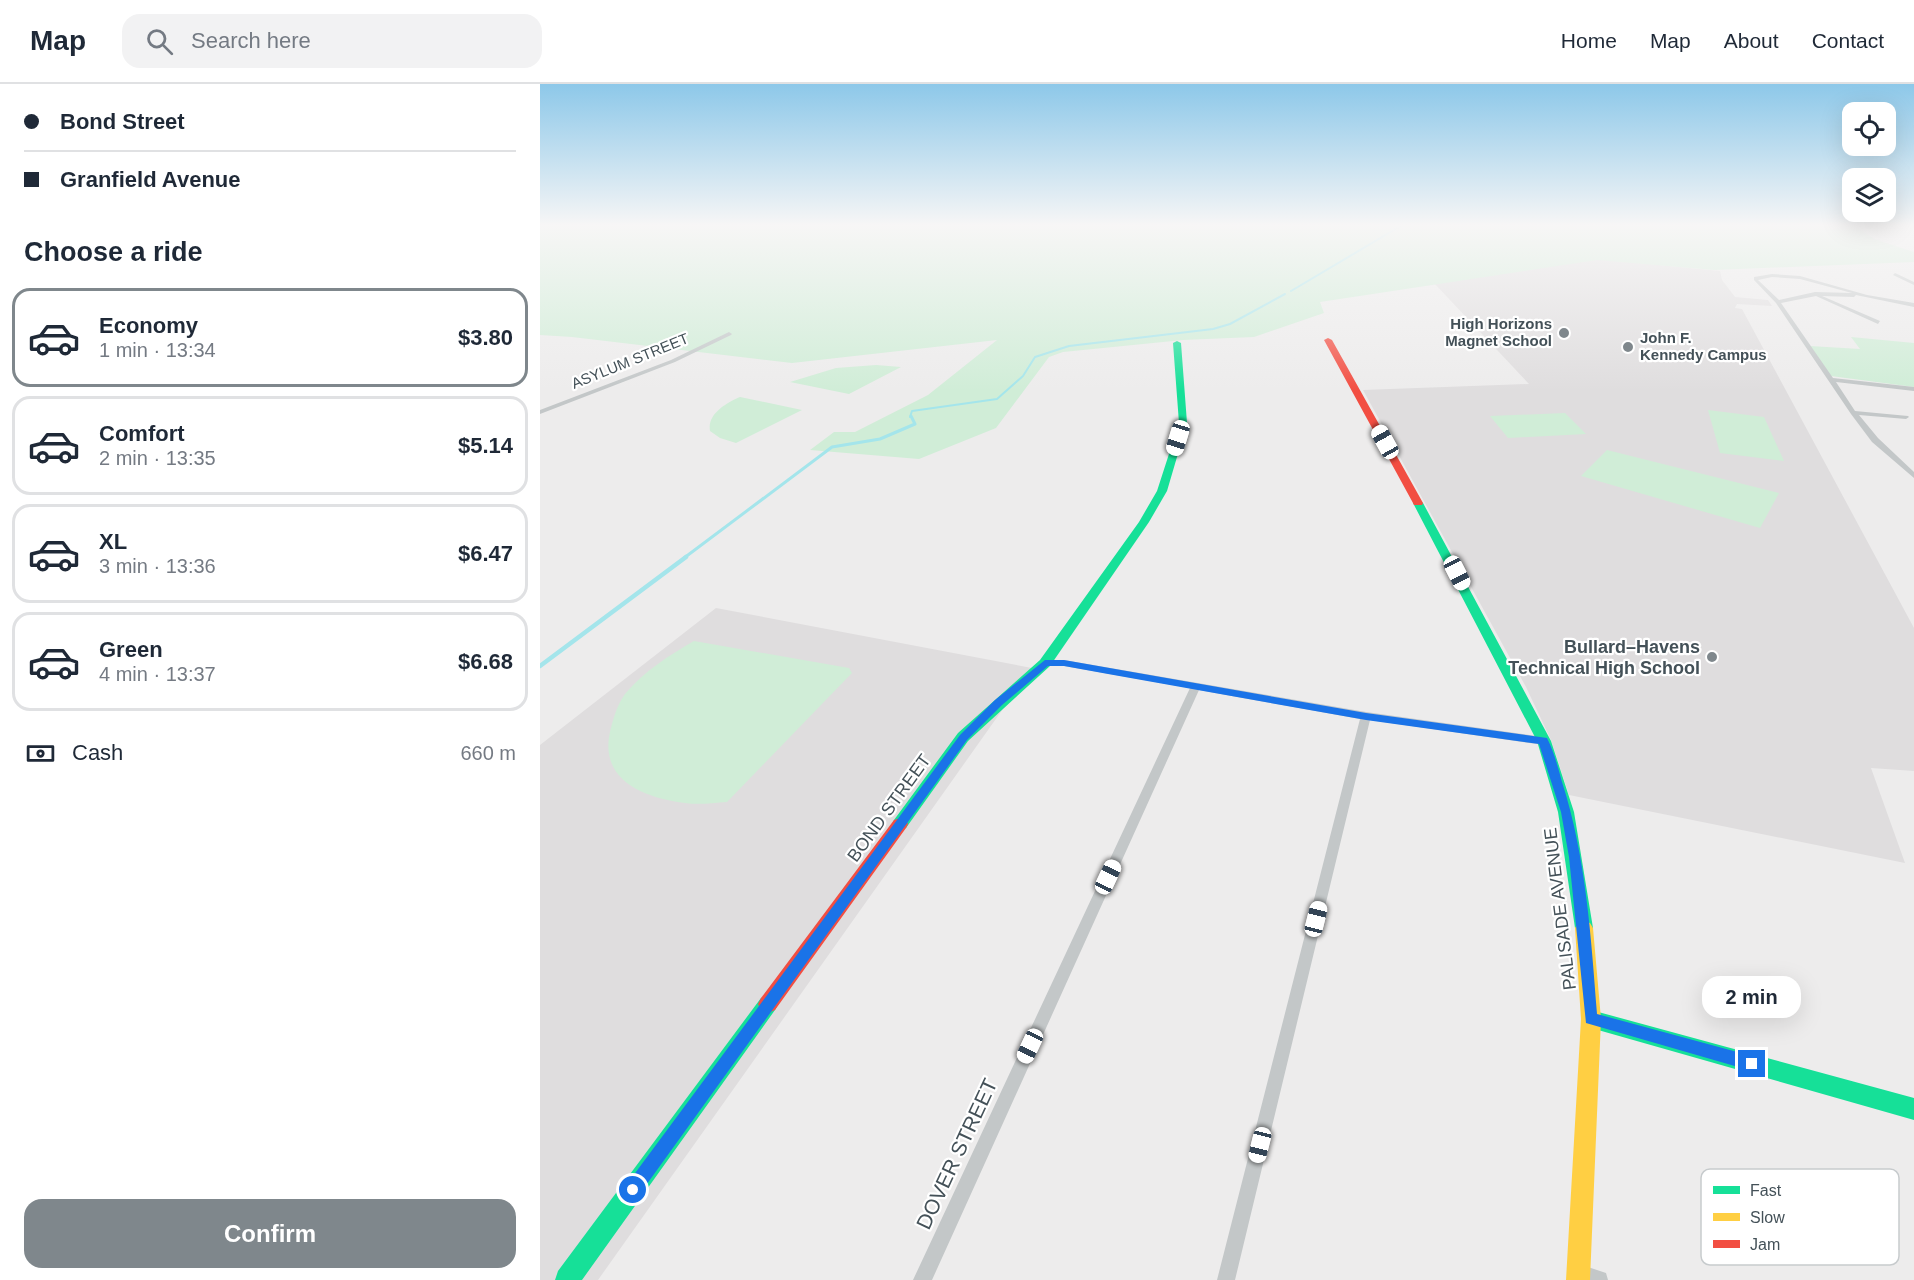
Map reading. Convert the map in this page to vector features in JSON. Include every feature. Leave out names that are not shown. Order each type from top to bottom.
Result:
[{"type":"street","points":[[1755,280],[1778,302],[1853,413],[1875,440],[1914,476]]},
{"type":"street","points":[[1817,280],[1866,296],[1914,305]]},
{"type":"street","points":[[1815,294],[1878,322]]},
{"type":"street","points":[[1778,302],[1815,294],[1866,296]]},
{"type":"street","name":"ASYLUM STREET","points":[[540,412],[673,361],[729,334]]},
{"type":"street","name":"PALISADE AVENUE","points":[[1328,340],[1457,573],[1544,741],[1566,812],[1582,908],[1591,1019],[1578,1277]]},
{"type":"street","name":"BOND STREET","points":[[567,1280],[963,737],[1045,663],[1144,522],[1162,491],[1183,423],[1177,344]]},
{"type":"street","points":[[1830,381],[1914,389]]},
{"type":"street","points":[[1853,413],[1906,417]]},
{"type":"street","points":[[1045,663],[1064,663],[1366,716],[1544,741]]},
{"type":"street","name":"DOVER STREET","points":[[922,1280],[1196,686]]},
{"type":"street","points":[[1226,1280],[1366,716]]},
{"type":"street","points":[[1591,1019],[1914,1108]]},
{"type":"street","points":[[1578,1277],[1599,1280]]},
{"type":"shaded area","name":"Bullard–Havens Technical High School","points":[[1456,280],[1722,280],[1735,297],[1768,300],[1772,306],[1737,304],[1735,308],[1742,309],[1914,628],[1914,771],[1871,768],[1905,863],[1569,795],[1551,740],[1526,687],[1363,390],[1529,384],[1434,283]]},
{"type":"shaded area","points":[[716,608],[1032,668],[598,1280],[540,1280],[540,745]]},
{"type":"green space","points":[[540,280],[1466,280],[1320,302],[1324,313],[1254,337],[1183,340],[1063,352],[1049,357],[996,428],[919,459],[810,450],[834,432],[855,432],[928,395],[997,340],[792,363],[540,335]]},
{"type":"green space","points":[[1851,337],[1914,343],[1914,387],[1831,376],[1810,346],[1860,349]]},
{"type":"green space","points":[[876,365],[901,367],[849,394],[790,382],[836,368]]},
{"type":"green space","points":[[740,397],[802,410],[736,443],[720,438],[710,431],[710,425],[714,414],[729,402]]},
{"type":"green space","points":[[1708,410],[1764,417],[1784,461],[1720,453]]},
{"type":"green space","points":[[1565,413],[1586,434],[1508,438],[1490,416]]},
{"type":"green space","points":[[1607,450],[1779,493],[1760,528],[1581,476]]},
{"type":"green space","points":[[694,641],[849,668],[852,673],[727,802],[685,803],[655,797],[641,791],[618,775],[611,763],[608,749],[614,717],[625,694],[649,671]]},
{"type":"waterway","points":[[1291,291],[1310,280]]},
{"type":"waterway","points":[[910,417],[912,411],[997,399],[1023,376],[1035,357],[1069,346],[1213,329],[1230,324],[1285,294]]},
{"type":"waterway","points":[[684,558],[832,447],[880,439],[915,424],[911,416]]},
{"type":"waterway","points":[[540,666],[686,557]]},
{"type":"traffic: fast","points":[[900,824],[963,737],[1045,663],[1144,522],[1162,491],[1183,423],[1177,343]]},
{"type":"traffic: fast","points":[[1418,503],[1544,741],[1566,812],[1584,928]]},
{"type":"traffic: fast","points":[[567,1280],[768,1004]]},
{"type":"traffic: fast","points":[[1591,1019],[1914,1109]]},
{"type":"traffic: slow","points":[[1578,1280],[1591,1019],[1584,928]]},
{"type":"traffic: jam","points":[[1328,340],[1418,503]]},
{"type":"traffic: jam","points":[[768,1004],[900,824]]},
{"type":"place","name":"High Horizons Magnet School","points":[[1564,333]]},
{"type":"place","name":"John F. Kennedy Campus","points":[[1628,347]]},
{"type":"place","name":"Bullard–Havens Technical High School","points":[[1712,657]]},
{"type":"route","points":[[633,1190],[963,737],[1045,663],[1064,663],[1366,716],[1544,741],[1566,812],[1575,857],[1582,908],[1591,1019],[1752,1064]]}]
